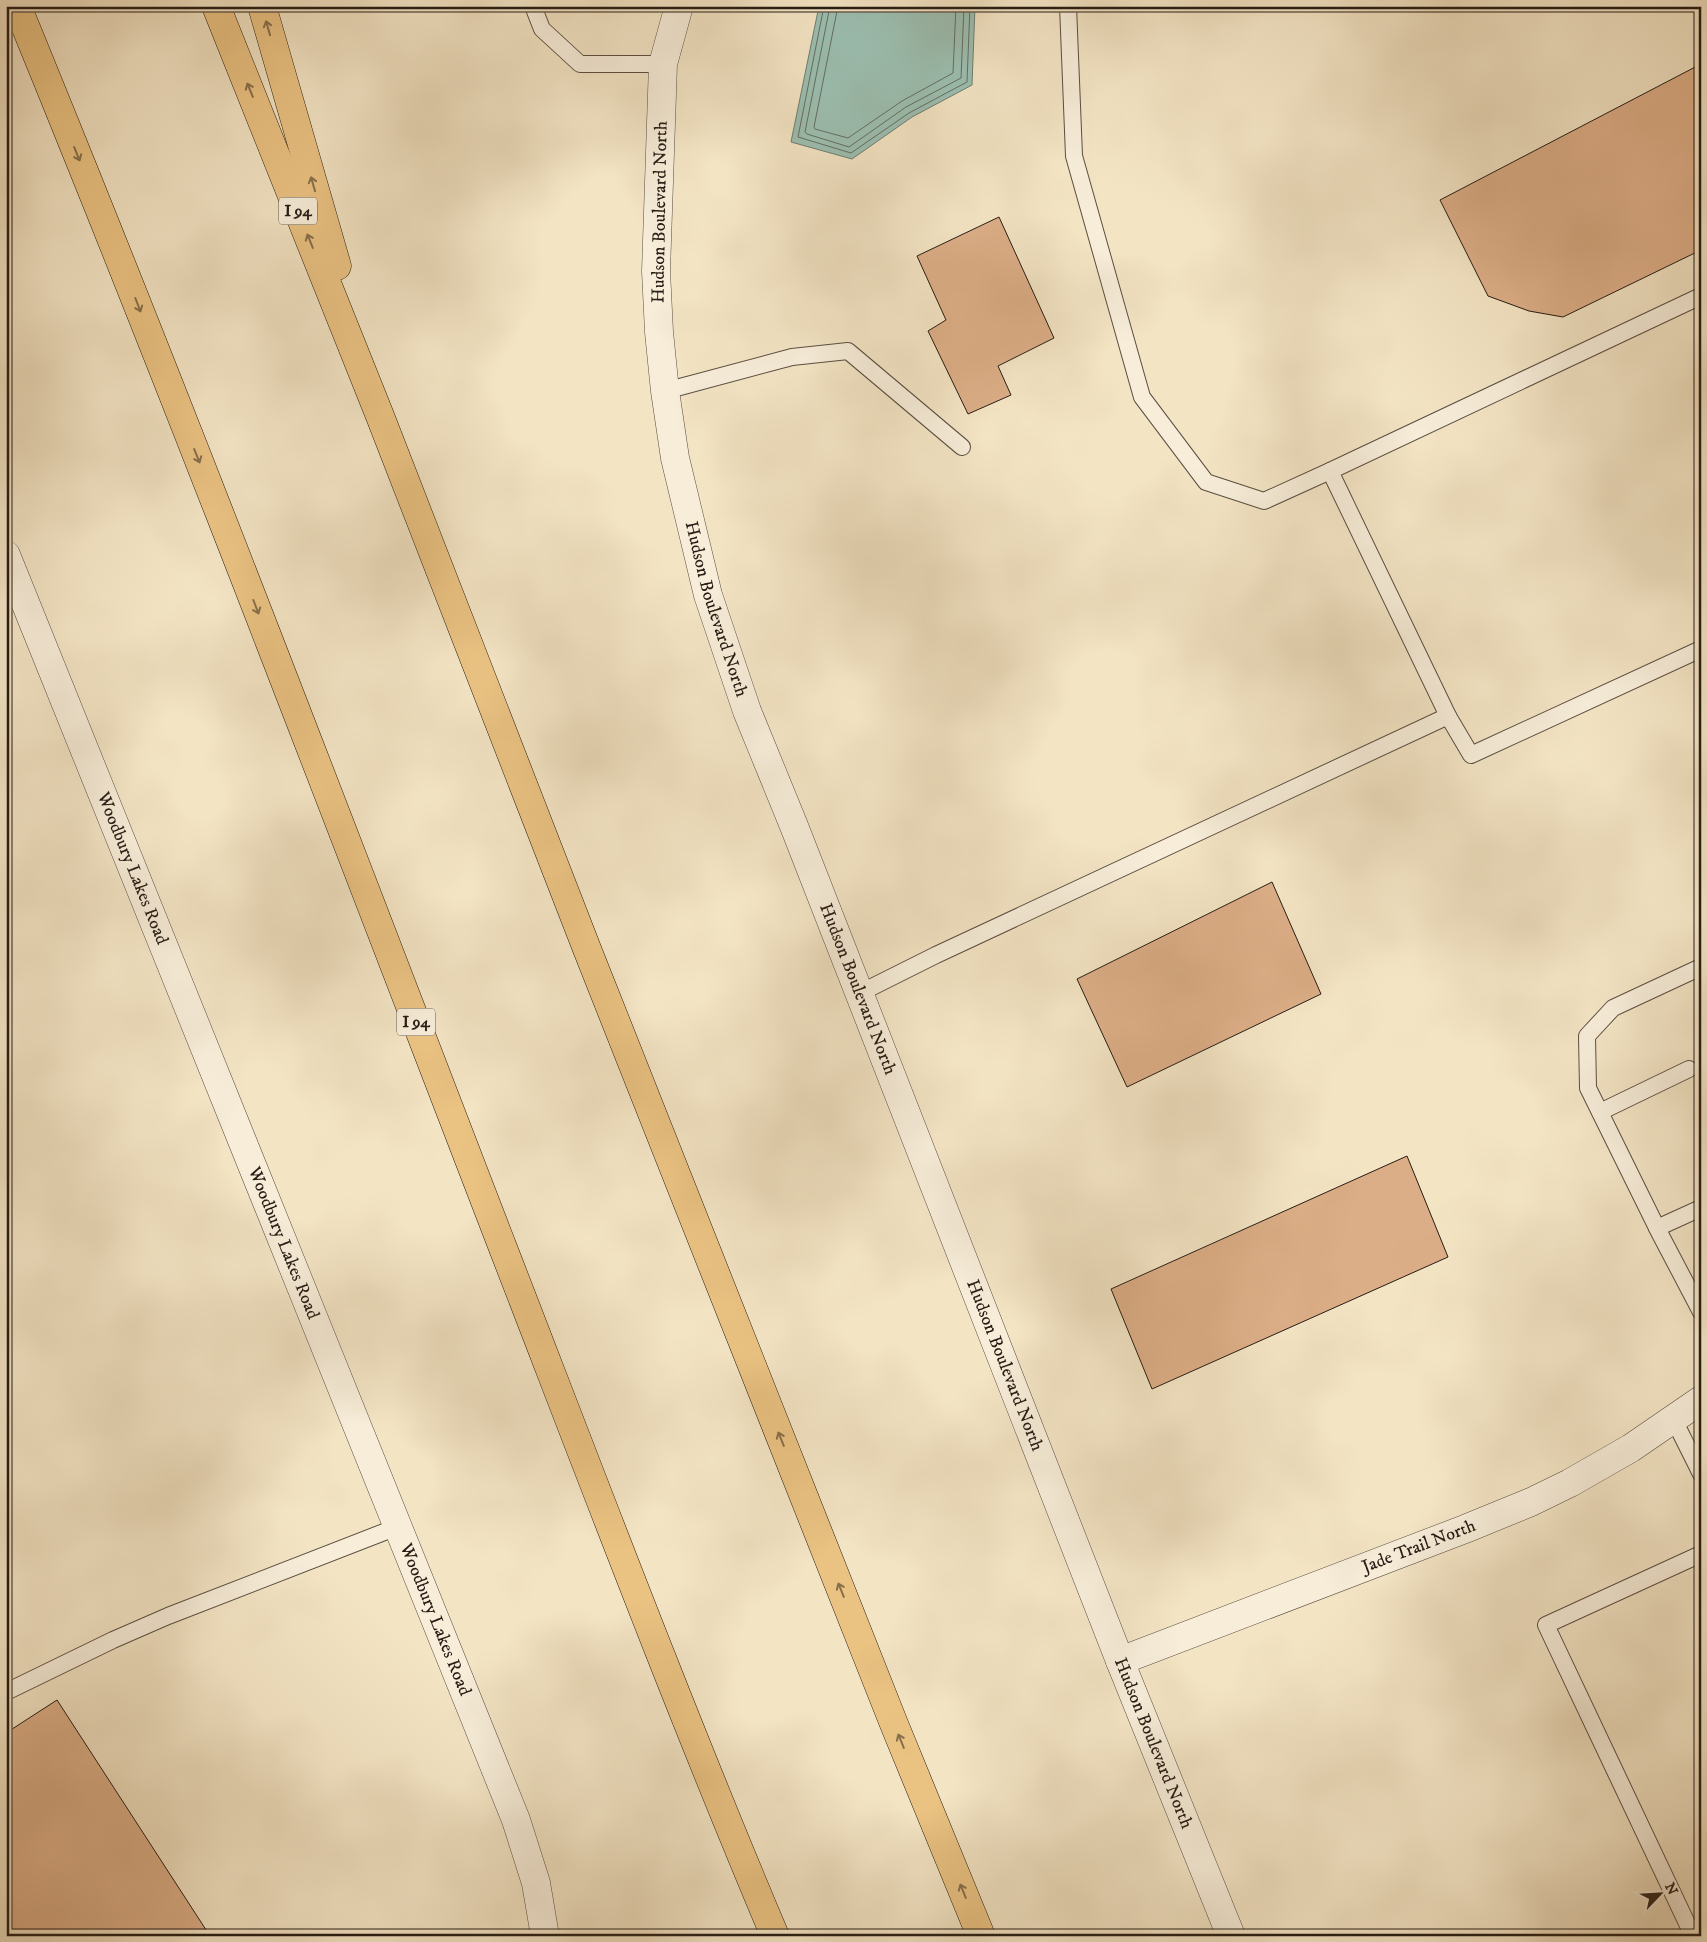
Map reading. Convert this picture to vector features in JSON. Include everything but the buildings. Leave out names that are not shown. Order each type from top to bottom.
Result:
[{"type":"highway","name":"I 94","points":[[17,6],[238,560],[590,1473],[686,1718],[775,1936]]},
{"type":"highway","name":"I 94","points":[[216,6],[380,416],[590,958],[894,1724],[981,1936]]},
{"type":"highway","points":[[262,6],[380,416]]},
{"type":"highway","points":[[6,11],[59,108]]},
{"type":"street","name":"Hudson Boulevard North","points":[[679,6],[663,64],[656,271],[659,332],[675,458],[708,595],[747,711],[860,993],[1120,1661],[1230,1936]]},
{"type":"street","name":"Woodbury Lakes Road","points":[[9,571],[516,1820],[536,1883],[546,1936]]},
{"type":"street","name":"Jade Trail North","points":[[1120,1661],[1523,1505],[1603,1464],[1674,1420],[1701,1400]]},
{"type":"lane","points":[[533,6],[542,29],[580,64],[663,64]]},
{"type":"lane","points":[[1068,6],[1074,156],[1142,397],[1206,482],[1264,501],[1701,296]]},
{"type":"lane","points":[[665,391],[792,357],[848,351],[962,446]]},
{"type":"lane","points":[[1330,471],[1448,716],[1472,755],[1701,649]]},
{"type":"lane","points":[[860,993],[936,955],[1448,716]]},
{"type":"lane","points":[[1701,967],[1613,1008],[1587,1036],[1588,1088],[1701,1312]]},
{"type":"lane","points":[[1600,1112],[1689,1069]]},
{"type":"lane","points":[[1657,1228],[1701,1208]]},
{"type":"lane","points":[[1674,1420],[1701,1474]]},
{"type":"lane","points":[[6,1692],[113,1640],[168,1616],[397,1527]]},
{"type":"lane","points":[[1693,1936],[1546,1625],[1701,1554]]},
{"type":"water","points":[[819,6],[975,6],[972,85],[912,117],[852,159],[791,142]]}]
